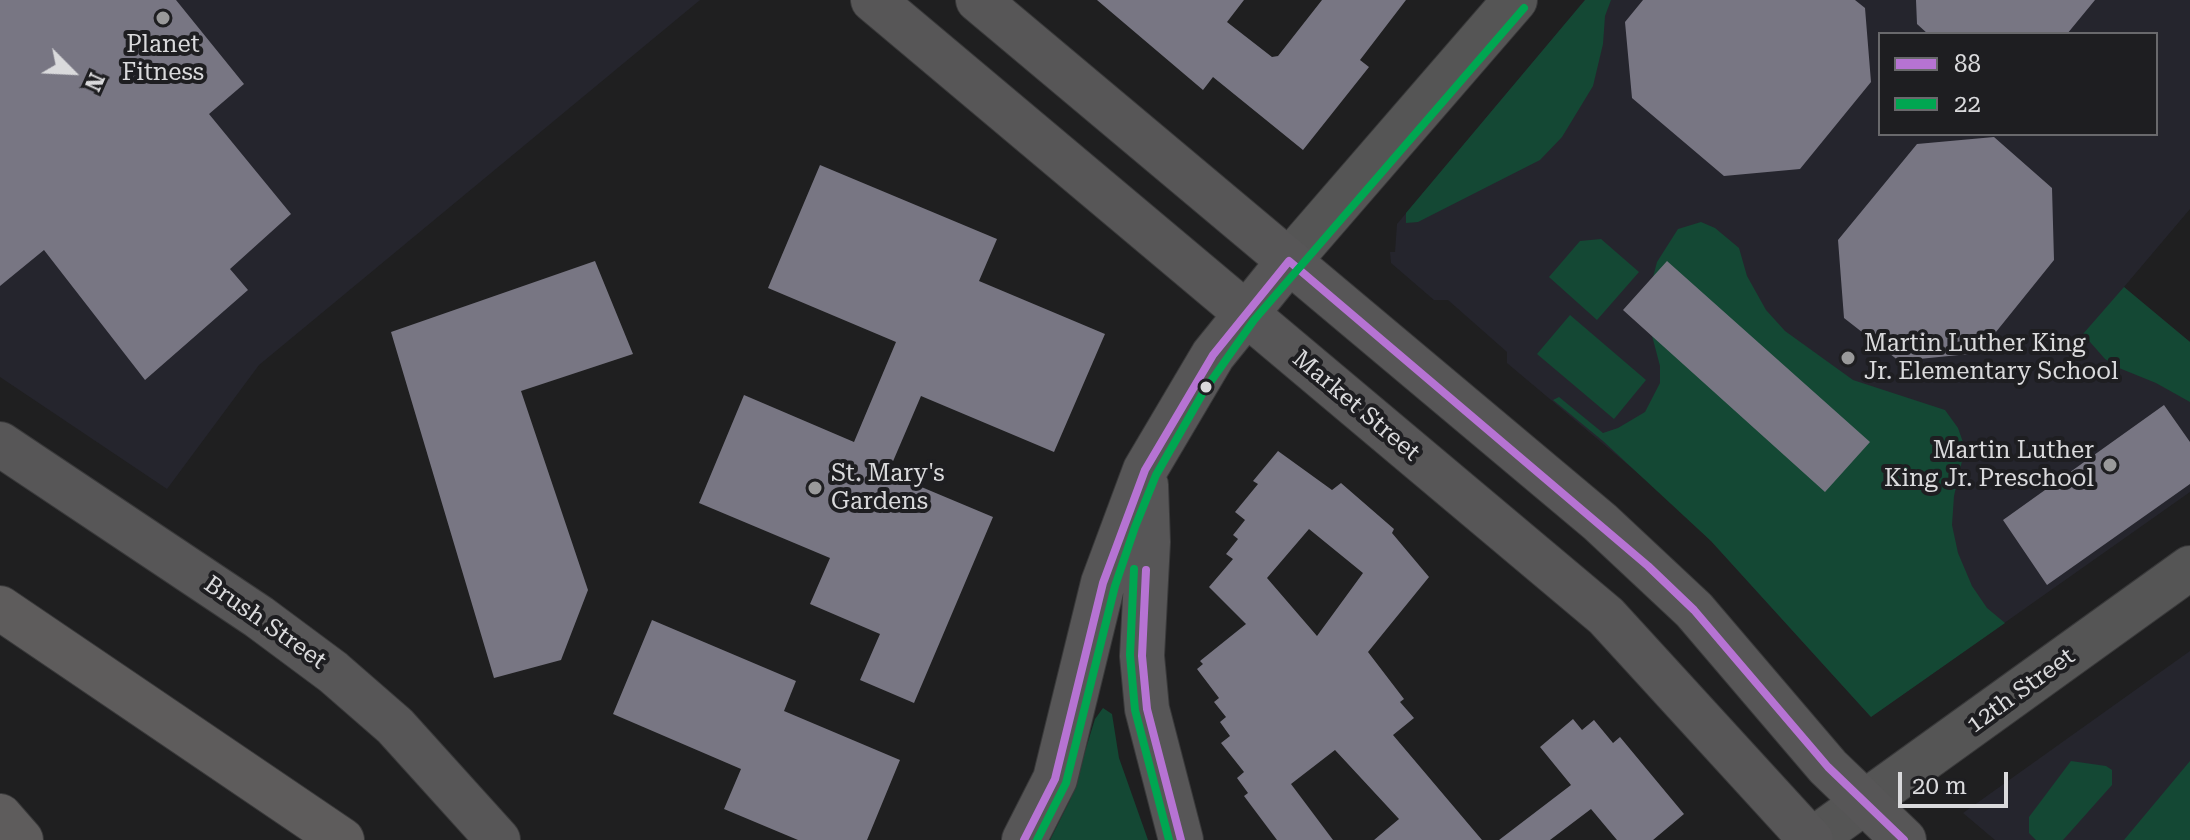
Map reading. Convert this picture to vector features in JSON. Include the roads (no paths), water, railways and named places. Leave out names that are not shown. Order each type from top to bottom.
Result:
[{"type":"highway","points":[[0,608],[342,840]]},
{"type":"highway","points":[[0,816],[21,840]]},
{"type":"main road","name":"Market Street","points":[[873,0],[1606,616],[1812,840]]},
{"type":"main road","points":[[978,0],[1648,566],[1694,610],[1828,767],[1904,840]]},
{"type":"main road","points":[[1024,840],[1055,779],[1103,583],[1145,470],[1213,355],[1289,261]]},
{"type":"main road","name":"Brush Street","points":[[0,444],[322,662],[395,726],[498,840]]},
{"type":"main road","points":[[1145,470],[1148,542],[1142,656],[1147,709],[1181,840]]},
{"type":"street","points":[[1289,261],[1515,0]]},
{"type":"street","name":"12th Street","points":[[1812,840],[2190,568]]},
{"type":"place","name":"Planet Fitness","points":[[163,18]]},
{"type":"place","name":"Martin Luther King Jr. Elementary School","points":[[1848,358]]},
{"type":"place","name":"Martin Luther King Jr. Preschool","points":[[2110,465]]},
{"type":"place","name":"St. Mary's Gardens","points":[[815,488]]}]
